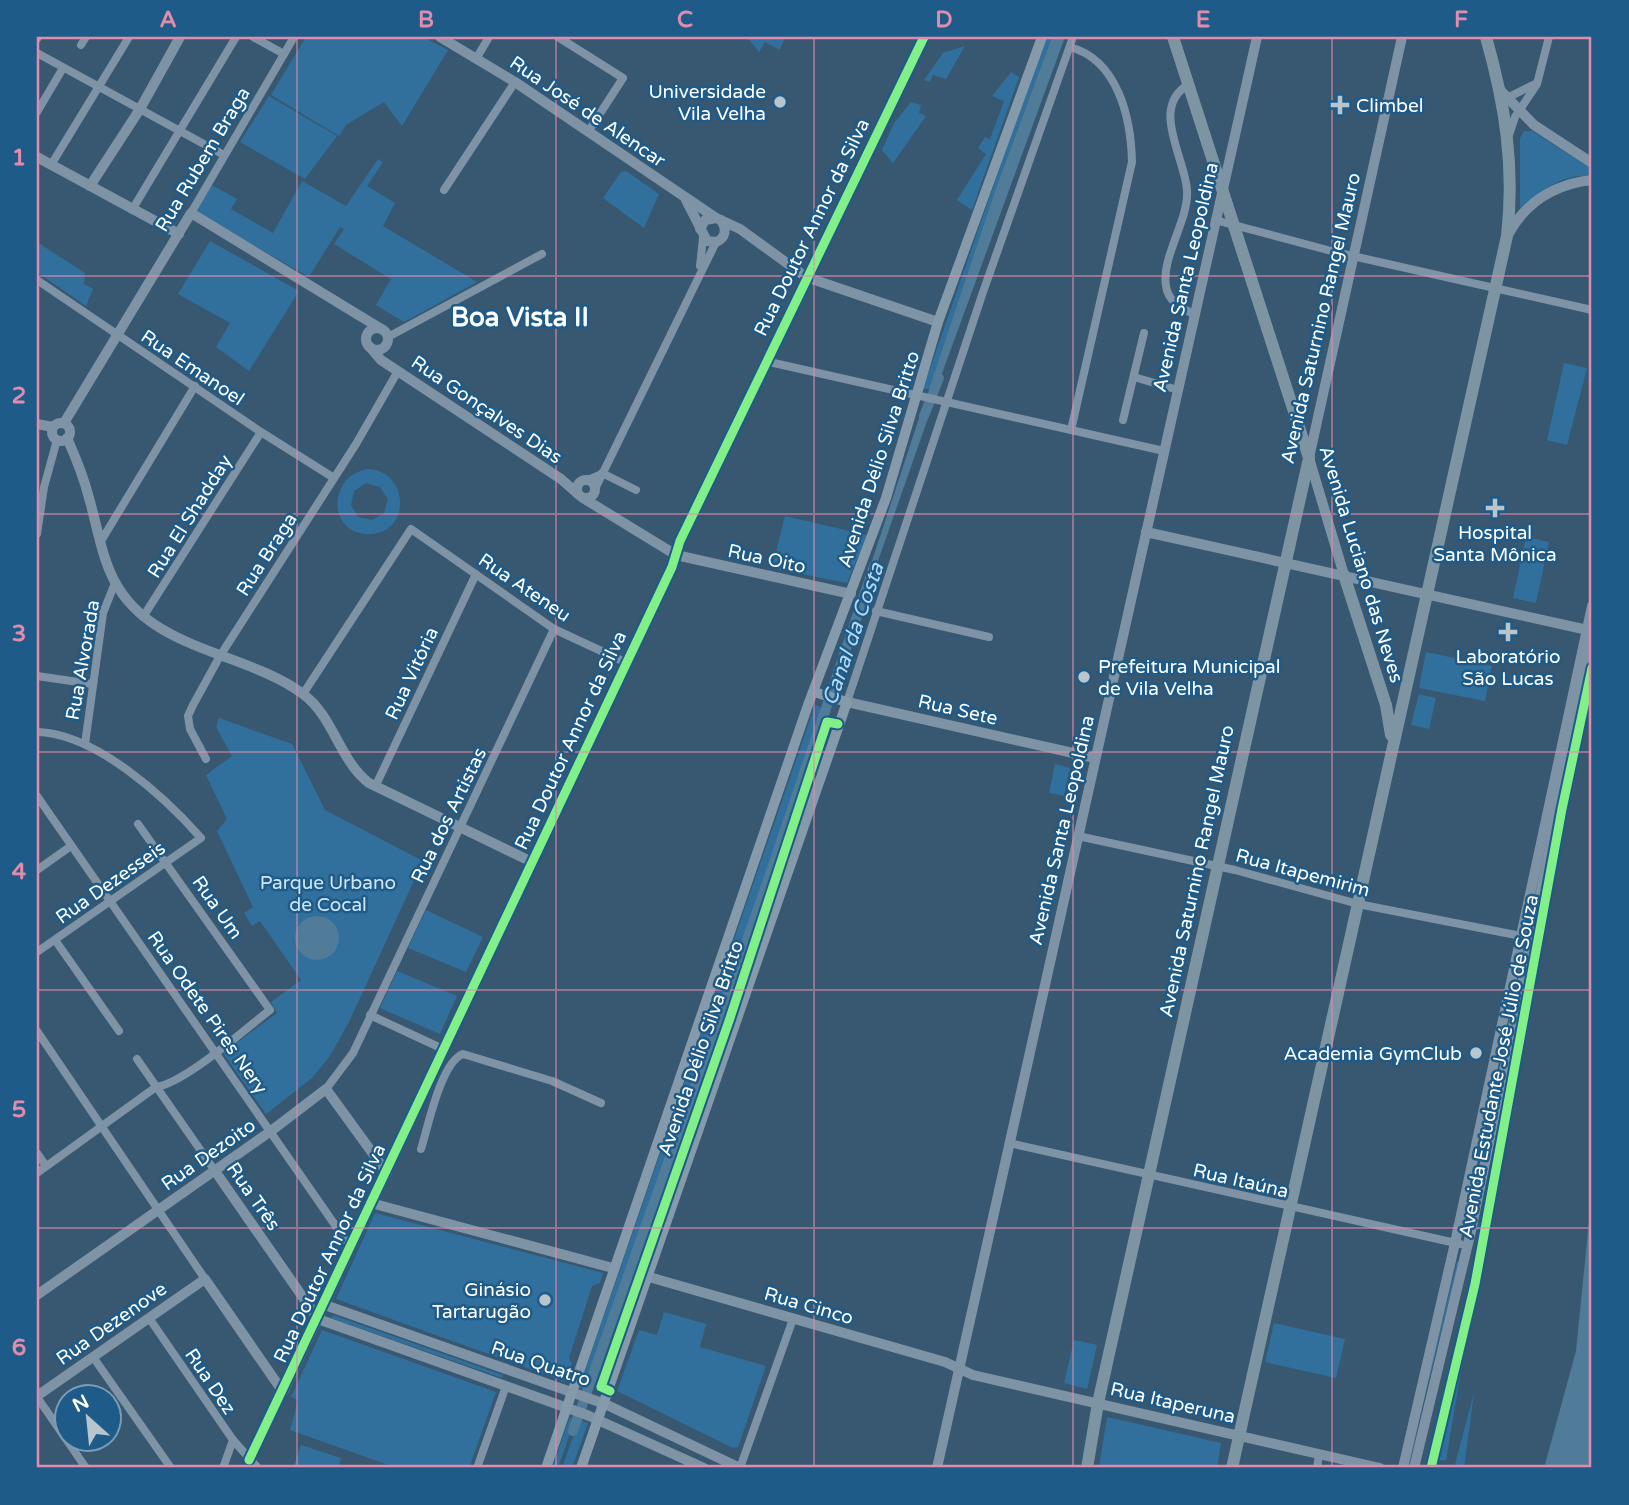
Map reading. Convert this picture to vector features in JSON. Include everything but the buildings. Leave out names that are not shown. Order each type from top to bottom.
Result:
[{"type":"main road","points":[[1034,37],[1036,57]]},
{"type":"main road","name":"Avenida Délio Silva Britto","points":[[546,1468],[569,1408],[613,1268],[819,693],[844,606],[851,594],[921,398],[938,322],[1042,37]]},
{"type":"main road","name":"Avenida Luciano das Neves","points":[[1173,37],[1308,458]]},
{"type":"main road","points":[[1231,1468],[1507,236],[1511,183],[1509,135],[1503,94],[1486,37]]},
{"type":"main road","name":"Avenida Saturnino Rangel Mauro","points":[[1087,1468],[1098,1403],[1308,458]]},
{"type":"main road","name":"Avenida Luciano das Neves","points":[[1344,575],[1386,705],[1393,745]]},
{"type":"main road","name":"Rua Sete","points":[[819,693],[842,700]]},
{"type":"main road","name":"Avenida Délio Silva Britto","points":[[581,1468],[649,1277],[842,700]]},
{"type":"street","points":[[51,165],[129,37]]},
{"type":"street","points":[[90,186],[139,109],[180,37]]},
{"type":"street","points":[[132,210],[236,37]]},
{"type":"street","points":[[253,37],[284,54]]},
{"type":"street","name":"Rua Rubem Braga","points":[[64,423],[294,37]]},
{"type":"street","points":[[476,60],[489,37]]},
{"type":"street","points":[[558,37],[623,78],[588,132]]},
{"type":"street","name":"Rua Doutor Annor da Silva","points":[[249,1460],[325,1305],[443,1049],[627,663],[765,361],[924,37]]},
{"type":"street","name":"Avenida Délio Silva Britto","points":[[842,700],[876,611],[942,402],[1073,37]]},
{"type":"street","name":"Avenida Santa Leopoldina","points":[[937,1468],[1257,37]]},
{"type":"street","name":"Avenida Saturnino Rangel Mauro","points":[[1308,458],[1402,37]]},
{"type":"street","points":[[1509,135],[1519,111],[1539,79],[1549,37]]},
{"type":"street","name":"Rua José de Alencar","points":[[444,38],[718,219],[755,240],[806,277],[938,322]]},
{"type":"street","points":[[1070,47],[1093,57],[1111,77],[1129,127],[1132,162],[1070,430]]},
{"type":"street","points":[[37,53],[224,155]]},
{"type":"street","points":[[37,112],[63,68]]},
{"type":"street","points":[[1503,94],[1522,93],[1539,79]]},
{"type":"street","points":[[444,190],[514,82]]},
{"type":"street","points":[[1188,85],[1175,96],[1170,113],[1187,193],[1165,284],[1174,303],[1195,315]]},
{"type":"street","points":[[1503,94],[1548,135],[1592,163]]},
{"type":"street","points":[[37,157],[179,234]]},
{"type":"street","points":[[1507,236],[1519,217],[1544,195],[1563,186],[1592,180]]},
{"type":"street","name":"Rua José de Alencar","points":[[680,194],[692,207],[702,234],[720,239],[735,235],[755,240]]},
{"type":"street","points":[[191,213],[352,310],[385,338]]},
{"type":"street","points":[[589,486],[577,487],[580,496],[602,474],[699,273],[725,230],[718,219],[705,220],[699,273]]},
{"type":"street","points":[[1215,220],[1353,256],[1592,310]]},
{"type":"street","points":[[385,338],[370,331],[368,344],[377,350],[385,338],[542,254]]},
{"type":"street","name":"Rua Emanoel","points":[[37,280],[261,432],[334,478]]},
{"type":"street","name":"Rua Gonçalves Dias","points":[[352,310],[362,324],[368,344],[396,369],[561,479],[599,509],[676,555]]},
{"type":"street","points":[[1123,421],[1144,333]]},
{"type":"street","name":"Rua Gonçalves Dias","points":[[385,338],[386,359],[396,369]]},
{"type":"street","points":[[765,361],[1164,451]]},
{"type":"street","name":"Rua Braga","points":[[206,758],[190,729],[188,716],[220,656],[334,478],[396,369]]},
{"type":"street","points":[[1134,377],[1178,390]]},
{"type":"street","points":[[101,541],[195,386]]},
{"type":"street","points":[[37,424],[53,427],[64,423],[70,429],[62,439],[44,487],[37,534]]},
{"type":"street","points":[[53,427],[52,433],[62,439],[85,484],[115,583],[144,617],[164,630],[303,694],[320,711],[355,769],[375,787],[532,862]]},
{"type":"street","name":"Rua El Shadday","points":[[144,617],[261,432]]},
{"type":"street","name":"Avenida Luciano das Neves","points":[[1308,458],[1344,575]]},
{"type":"street","points":[[602,474],[636,490]]},
{"type":"street","name":"Rua Gonçalves Dias","points":[[561,479],[589,486]]},
{"type":"street","points":[[589,486],[599,509]]},
{"type":"street","name":"Rua Ateneu","points":[[303,694],[411,529],[554,629],[627,663]]},
{"type":"street","points":[[1146,532],[1589,631]]},
{"type":"street","name":"Rua Oito","points":[[676,555],[851,594]]},
{"type":"street","name":"Rua Vitória","points":[[375,787],[475,574]]},
{"type":"street","name":"Rua Alvorada","points":[[85,744],[103,613],[115,583]]},
{"type":"street","name":"Avenida Estudante José Júlio de Souza","points":[[1403,1468],[1455,1243],[1589,631],[1592,606]]},
{"type":"street","points":[[876,611],[989,637]]},
{"type":"street","name":"Rua dos Artistas","points":[[370,1015],[554,629]]},
{"type":"street","name":"Avenida Estudante José Júlio de Souza","points":[[1414,1468],[1467,1246],[1592,643]]},
{"type":"street","points":[[37,676],[92,684]]},
{"type":"street","name":"Rua Sete","points":[[842,700],[1095,758]]},
{"type":"street","points":[[37,732],[66,736],[85,744]]},
{"type":"street","name":"Rua Dezesseis","points":[[37,952],[201,838],[152,788],[85,744]]},
{"type":"street","name":"Rua Odete Pires Nery","points":[[37,796],[217,1051],[351,1248]]},
{"type":"street","name":"Rua Um","points":[[138,824],[270,1010],[217,1051]]},
{"type":"street","name":"Rua Itapemirim","points":[[1078,836],[1219,866],[1358,904],[1521,936]]},
{"type":"street","points":[[37,870],[71,846]]},
{"type":"street","points":[[55,940],[119,1031]]},
{"type":"street","points":[[370,1015],[443,1049]]},
{"type":"street","name":"Rua Dezoito","points":[[37,1295],[215,1171],[326,1089],[345,1066],[370,1015]]},
{"type":"street","points":[[37,1031],[283,1392]]},
{"type":"street","points":[[37,1173],[156,1087],[165,1086],[217,1051]]},
{"type":"street","points":[[421,1149],[442,1083],[453,1060],[463,1054],[552,1081],[601,1103]]},
{"type":"street","name":"Rua Três","points":[[137,1059],[318,1319]]},
{"type":"street","points":[[326,1089],[387,1172]]},
{"type":"street","name":"Rua Itaúna","points":[[1009,1143],[1288,1208],[1467,1246]]},
{"type":"street","points":[[37,1153],[46,1166]]},
{"type":"street","points":[[371,1203],[613,1268]]},
{"type":"street","name":"Rua Cinco","points":[[649,1277],[959,1368]]},
{"type":"street","name":"Rua Dezenove","points":[[37,1396],[205,1279]]},
{"type":"street","name":"Rua Quatro","points":[[325,1305],[593,1399],[740,1468]]},
{"type":"street","name":"Rua Dez","points":[[149,1318],[233,1440],[258,1468]]},
{"type":"street","name":"Rua Quatro","points":[[318,1319],[569,1408],[704,1468]]},
{"type":"street","points":[[740,1468],[793,1319]]},
{"type":"street","points":[[93,1357],[170,1468]]},
{"type":"street","name":"Rua Itaperuna","points":[[959,1368],[973,1375],[1380,1468]]},
{"type":"street","points":[[477,1468],[506,1386]]},
{"type":"street","points":[[37,1396],[86,1468]]},
{"type":"street","points":[[223,1468],[233,1440]]},
{"type":"street","points":[[1318,1468],[1319,1454]]},
{"type":"green space","points":[[306,37],[423,37],[448,50],[402,126],[384,102],[346,125],[339,136],[271,95]]},
{"type":"green space","points":[[747,37],[785,37],[780,50],[765,42],[759,52]]},
{"type":"green space","points":[[1045,37],[1052,37],[996,188],[929,389],[923,389]]},
{"type":"green space","points":[[965,46],[946,79],[933,75],[930,82],[924,80],[943,53]]},
{"type":"green space","points":[[1011,72],[1019,77],[972,210],[957,200],[986,154],[978,148],[985,137],[990,139],[1004,101],[992,96]]},
{"type":"green space","points":[[269,96],[337,136],[305,179],[240,142]]},
{"type":"green space","points":[[911,102],[921,105],[919,113],[926,116],[893,163],[882,150],[894,123]]},
{"type":"green space","points":[[1524,131],[1532,131],[1592,169],[1592,176],[1562,180],[1520,208],[1520,138]]},
{"type":"green space","points":[[378,159],[383,162],[367,186],[395,203],[383,226],[477,282],[404,322],[376,305],[391,279],[334,244],[344,229],[340,227],[309,277],[196,212],[212,185],[237,199],[231,209],[273,233],[302,181],[346,206]]},
{"type":"green space","points":[[626,171],[659,194],[644,228],[603,198],[621,172]]},
{"type":"green space","points":[[210,241],[299,291],[249,371],[216,347],[230,323],[178,294]]},
{"type":"green space","points":[[37,242],[85,273],[84,284],[93,289],[86,306],[37,272]]},
{"type":"green space","points":[[1564,363],[1587,368],[1567,445],[1547,440]]},
{"type":"green space","points":[[369,469],[383,473],[393,481],[399,492],[398,516],[391,526],[381,532],[366,534],[353,531],[344,523],[339,513],[340,491],[346,480]],"holes":[[[366,483],[380,487],[388,499],[384,513],[372,520],[358,517],[351,505],[354,491]]]},
{"type":"green space","points":[[785,516],[867,535],[847,583],[772,568]]},
{"type":"green space","points":[[1526,537],[1549,542],[1536,603],[1513,598]]},
{"type":"green space","points":[[1426,652],[1492,666],[1485,701],[1419,688]]},
{"type":"green space","points":[[1419,694],[1436,698],[1429,729],[1411,725]]},
{"type":"green space","points":[[815,705],[831,711],[589,1391],[579,1388]]},
{"type":"green space","name":"Parque Urbano de Cocal","points":[[219,718],[292,744],[325,810],[423,861],[349,1022],[330,1056],[312,1078],[266,1114],[223,1053],[277,1013],[271,1002],[301,980],[260,921],[252,926],[244,913],[253,907],[217,831],[227,819],[206,775],[232,756],[216,727]]},
{"type":"green space","points":[[1055,764],[1070,768],[1064,796],[1049,793]]},
{"type":"green space","points":[[426,910],[483,937],[466,972],[408,948]]},
{"type":"green space","points":[[1534,955],[1483,1231],[1476,1230],[1481,1221],[1512,1072],[1509,1067]]},
{"type":"green space","points":[[397,971],[457,996],[440,1034],[380,1008]]},
{"type":"green space","points":[[375,1213],[603,1273],[600,1283],[592,1286],[569,1358],[572,1364],[566,1382],[336,1299]]},
{"type":"green space","points":[[1457,1261],[1459,1262],[1410,1455]]},
{"type":"green space","points":[[1474,1294],[1446,1460],[1434,1461]]},
{"type":"green space","points":[[664,1312],[706,1324],[700,1347],[766,1366],[738,1447],[733,1448],[617,1391],[639,1330],[657,1335]]},
{"type":"green space","points":[[333,1315],[503,1375],[502,1378],[331,1318]]},
{"type":"green space","points":[[1274,1323],[1345,1339],[1336,1378],[1265,1362]]},
{"type":"green space","points":[[322,1330],[496,1392],[469,1468],[397,1468],[290,1430],[298,1400],[291,1397]]},
{"type":"green space","points":[[1074,1340],[1097,1345],[1087,1389],[1064,1383]]},
{"type":"green space","points":[[1474,1393],[1464,1468],[1454,1468]]},
{"type":"green space","points":[[570,1417],[575,1419],[558,1468],[552,1468]]},
{"type":"green space","points":[[1107,1417],[1221,1443],[1217,1468],[1099,1468]]},
{"type":"green space","points":[[579,1420],[588,1423],[572,1468],[562,1468]]},
{"type":"green space","points":[[301,1445],[341,1458],[338,1468],[293,1467]]},
{"type":"shaded area","points":[[1052,37],[1065,37],[936,390],[929,389],[996,188]]},
{"type":"shaded area","points":[[924,403],[933,404],[872,578],[867,576]]},
{"type":"shaded area","points":[[317,916],[326,917],[333,922],[338,929],[338,947],[333,954],[326,959],[317,960],[308,959],[301,954],[296,947],[295,938],[296,929],[301,922],[308,917]]},
{"type":"shaded area","points":[[1592,1191],[1592,1468],[1544,1468],[1576,1351]]},
{"type":"waterway","name":"Canal da Costa","points":[[924,416],[939,378]]},
{"type":"waterway","name":"Canal da Costa","points":[[573,1431],[765,889],[874,566]]},
{"type":"cycle path","points":[[249,1460],[672,567],[680,541],[924,37]]},
{"type":"cycle path","points":[[1431,1468],[1475,1284],[1562,809],[1592,668]]},
{"type":"cycle path","points":[[610,1391],[601,1387],[729,1021],[827,722],[838,724]]},
{"type":"place","name":"Universidade Vila Velha","points":[[780,102]]},
{"type":"place","name":"Climbel","points":[[1340,105]]},
{"type":"place","name":"Hospital Santa Mônica","points":[[1495,508]]},
{"type":"place","name":"Laboratório São Lucas","points":[[1508,632]]},
{"type":"place","name":"Prefeitura Municipal de Vila Velha","points":[[1084,677]]},
{"type":"place","name":"Academia GymClub","points":[[1476,1053]]},
{"type":"place","name":"Ginásio Tartarugão","points":[[545,1300]]},
{"type":"district","name":"Boa Vista II","points":[[520,317]]}]
